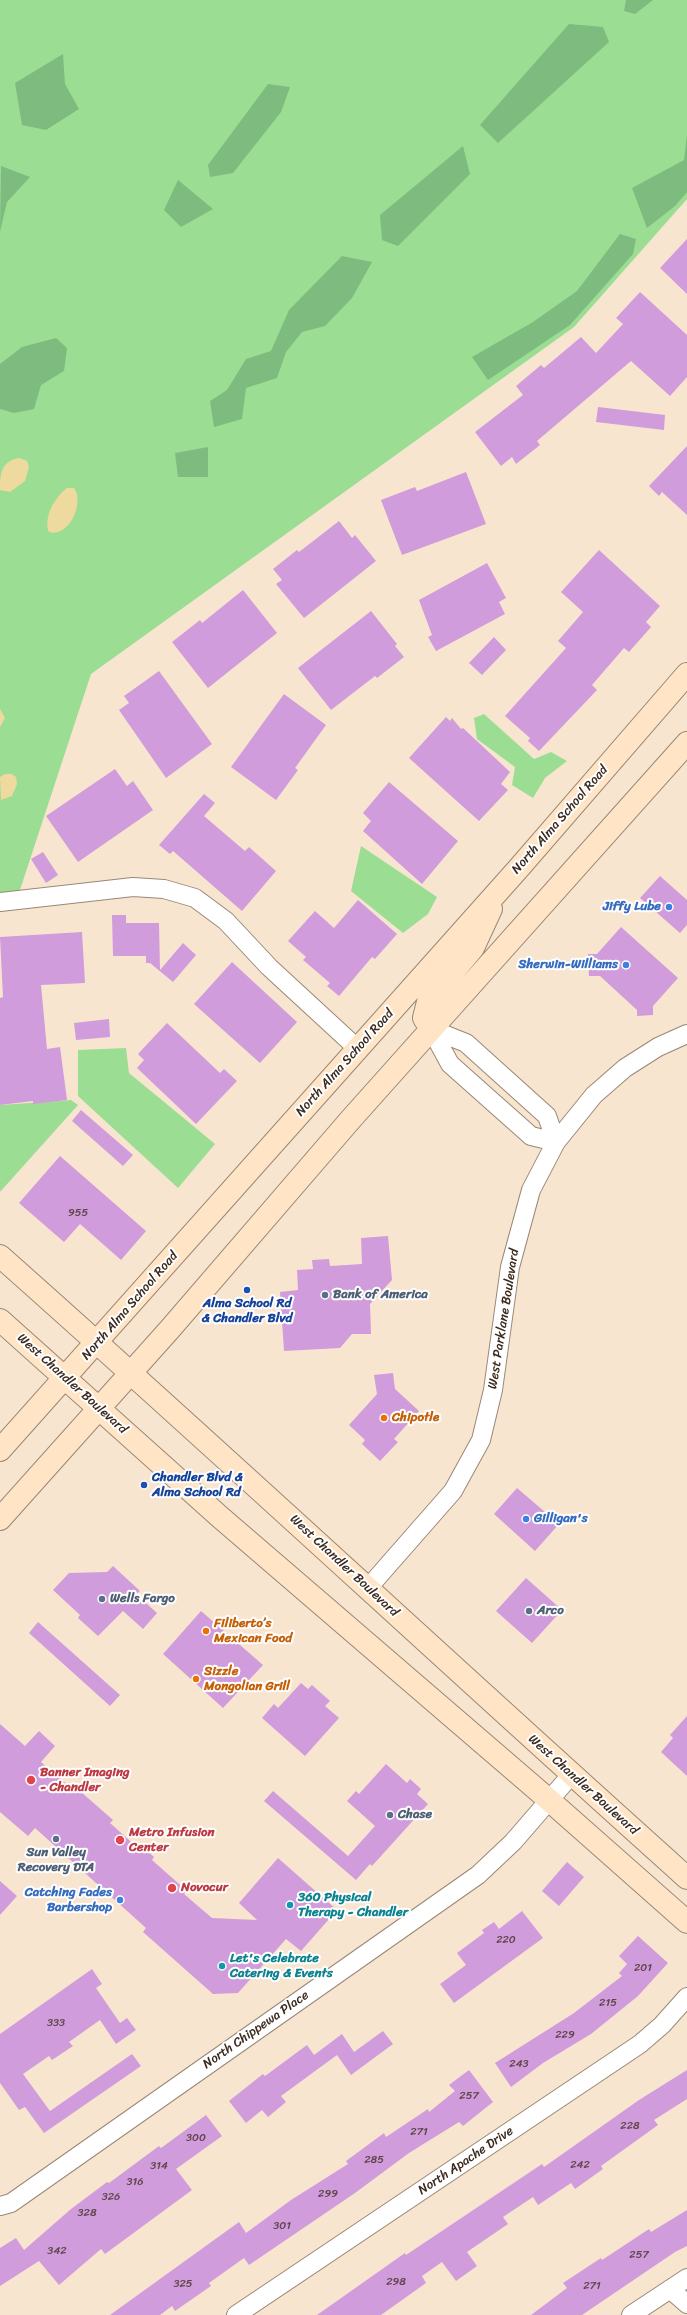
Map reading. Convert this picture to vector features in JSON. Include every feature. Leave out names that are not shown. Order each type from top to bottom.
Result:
[{"type":"main road","name":"North Alma School Road","points":[[0,1450],[98,1343],[501,888],[687,674]]},
{"type":"main road","points":[[0,1519],[131,1373],[431,1029],[687,743]]},
{"type":"main road","points":[[431,1029],[424,1018],[428,1002],[473,948],[501,888]]},
{"type":"main road","name":"West Chandler Boulevard","points":[[0,1256],[368,1588],[571,1775],[687,1878]]},
{"type":"main road","name":"West Chandler Boulevard","points":[[0,1320],[220,1517],[549,1800],[687,1922]]},
{"type":"street","points":[[0,902],[133,887],[164,889],[195,898],[226,921],[260,958],[358,1049]]},
{"type":"street","points":[[431,1029],[450,1064],[531,1136],[556,1142]]},
{"type":"street","points":[[431,1029],[466,1043],[547,1116],[556,1142]]},
{"type":"street","name":"West Parklane Boulevard","points":[[368,1588],[453,1492],[481,1440],[493,1390],[510,1267],[531,1190],[556,1142],[594,1095],[625,1068],[658,1048],[687,1034]]},
{"type":"street","name":"North Chippewa Place","points":[[0,2206],[11,2203],[478,1875],[513,1842],[571,1775]]},
{"type":"street","name":"North Apache Drive","points":[[236,2315],[640,2044],[662,2025],[687,1997]]},
{"type":"street","points":[[631,2315],[687,2278]]},
{"type":"street","points":[[670,2289],[687,2304]]},
{"type":"green space","points":[[0,0],[687,0],[687,199],[574,327],[91,674],[16,902],[0,902]]},
{"type":"green space","points":[[626,0],[653,0],[635,14],[624,11]]},
{"type":"green space","points":[[569,24],[603,27],[609,42],[498,143],[480,125]]},
{"type":"green space","points":[[63,54],[65,84],[79,109],[46,130],[22,125],[15,83]]},
{"type":"green space","points":[[268,84],[290,87],[281,112],[233,173],[210,177],[208,165]]},
{"type":"green space","points":[[687,135],[687,192],[675,206],[647,228],[632,188],[684,160]]},
{"type":"green space","points":[[463,146],[470,174],[398,246],[382,240],[380,215]]},
{"type":"green space","points":[[1,166],[30,177],[7,202],[0,232]]},
{"type":"green space","points":[[178,180],[213,209],[181,227],[164,210]]},
{"type":"green space","points":[[620,234],[636,239],[633,254],[570,325],[488,380],[472,357],[533,322],[577,291]]},
{"type":"green space","points":[[342,256],[372,262],[352,298],[325,326],[302,332],[286,352],[277,378],[246,388],[242,419],[214,427],[210,401],[227,390],[246,359],[271,351],[289,310]]},
{"type":"green space","points":[[56,338],[67,348],[64,371],[41,385],[34,409],[14,413],[0,409],[0,364],[22,347]]},
{"type":"green space","points":[[208,447],[208,477],[178,477],[175,453]]},
{"type":"green space","points":[[484,714],[534,759],[551,752],[567,761],[545,778],[533,798],[512,785],[515,767],[477,739],[474,718]]},
{"type":"green space","points":[[361,846],[437,897],[428,914],[403,933],[351,891]]},
{"type":"green space","points":[[126,1048],[129,1073],[215,1144],[178,1188],[78,1096],[78,1050]]},
{"type":"green space","points":[[71,1100],[78,1105],[0,1192],[0,1105]]},
{"type":"sand","points":[[19,458],[27,461],[29,467],[25,481],[10,492],[0,490],[1,474],[5,465],[8,462]]},
{"type":"sand","points":[[67,488],[74,488],[77,494],[78,502],[73,518],[63,530],[49,532],[48,520],[51,508],[58,497]]},
{"type":"sand","points":[[0,709],[5,718],[0,727]]},
{"type":"sand","points":[[5,774],[12,774],[16,777],[17,784],[12,796],[1,800],[0,777]]},
{"type":"building","points":[[687,239],[687,294],[660,268]]},
{"type":"building","points":[[640,292],[687,335],[687,377],[670,396],[631,361],[537,441],[540,445],[516,464],[512,457],[501,466],[475,432],[523,395],[516,386],[541,365],[544,368],[581,337],[596,353],[623,324],[616,318]]},
{"type":"building","points":[[598,407],[665,415],[664,430],[596,422]]},
{"type":"building","points":[[687,446],[687,515],[662,492],[659,496],[649,486]]},
{"type":"building","points":[[466,472],[486,524],[402,555],[381,500],[415,487],[417,491]]},
{"type":"building","points":[[339,521],[352,538],[355,535],[376,561],[304,618],[276,584],[282,580],[273,569],[297,550],[299,552]]},
{"type":"building","points":[[599,550],[660,606],[646,622],[651,627],[629,652],[624,648],[592,685],[597,690],[539,751],[528,741],[530,738],[505,716],[566,648],[558,641],[583,612],[561,592]]},
{"type":"building","points":[[487,563],[506,598],[499,602],[505,614],[436,651],[428,637],[432,635],[419,600]]},
{"type":"building","points":[[243,590],[277,633],[208,688],[172,642],[200,620],[202,623]]},
{"type":"building","points":[[371,611],[397,644],[395,646],[404,657],[377,678],[375,676],[331,710],[298,668]]},
{"type":"building","points":[[494,637],[506,650],[482,675],[469,663]]},
{"type":"building","points":[[159,671],[212,744],[166,778],[119,710],[129,703],[124,696]]},
{"type":"building","points":[[284,694],[326,725],[295,768],[298,770],[276,800],[231,767]]},
{"type":"building","points":[[446,717],[450,721],[452,718],[461,729],[463,728],[510,772],[501,784],[508,790],[479,821],[409,758]]},
{"type":"building","points":[[115,769],[127,786],[133,781],[153,810],[78,862],[46,816]]},
{"type":"building","points":[[389,782],[458,841],[422,884],[363,831],[371,821],[363,813]]},
{"type":"building","points":[[204,794],[215,803],[204,816],[245,851],[249,847],[276,871],[242,911],[173,851],[170,854],[159,845]]},
{"type":"building","points":[[43,852],[58,875],[46,883],[31,859]]},
{"type":"building","name":"Jiffy Lube","points":[[660,876],[687,900],[687,925],[680,933],[640,898]]},
{"type":"building","points":[[358,900],[397,934],[375,959],[372,957],[339,996],[327,986],[330,983],[303,960],[306,957],[288,941],[315,911],[334,928]]},
{"type":"building","points":[[112,915],[126,915],[126,923],[159,923],[160,970],[183,943],[196,955],[173,982],[150,963],[146,963],[146,956],[113,956]]},
{"type":"building","name":"Sherwin-Williams","points":[[621,927],[678,978],[653,1006],[653,1015],[637,1016],[637,1010],[600,976],[589,976],[588,954],[597,954]]},
{"type":"building","points":[[82,932],[85,983],[41,985],[47,1049],[60,1047],[67,1100],[33,1104],[33,1101],[0,1105],[0,998],[3,997],[0,937]]},
{"type":"building","points":[[232,962],[297,1022],[260,1063],[194,1004]]},
{"type":"building","points":[[109,1019],[110,1037],[76,1040],[74,1023]]},
{"type":"building","points":[[167,1023],[220,1073],[224,1069],[237,1081],[196,1124],[137,1068],[144,1060],[138,1054]]},
{"type":"building","points":[[81,1110],[133,1155],[123,1166],[72,1121]]},
{"type":"building","points":[[60,1156],[146,1231],[121,1260],[80,1224],[64,1242],[19,1203]]},
{"type":"building","name":"Bank of America","points":[[388,1236],[392,1280],[370,1304],[371,1334],[352,1334],[340,1348],[284,1351],[280,1292],[298,1290],[297,1270],[313,1269],[312,1260],[329,1259],[330,1266],[362,1264],[361,1238]]},
{"type":"building","name":"Chipotle","points":[[393,1373],[395,1389],[419,1411],[394,1439],[398,1442],[380,1461],[362,1444],[365,1440],[349,1425],[377,1394],[374,1375]]},
{"type":"building","name":"Gilligan's","points":[[517,1488],[559,1524],[535,1551],[494,1514]]},
{"type":"building","name":"Wells Fargo","points":[[113,1566],[140,1591],[136,1594],[157,1613],[143,1629],[123,1611],[98,1636],[78,1618],[80,1615],[53,1590],[69,1573],[107,1572]]},
{"type":"building","name":"Arco","points":[[526,1578],[562,1610],[532,1643],[496,1611]]},
{"type":"building","points":[[201,1611],[263,1665],[223,1708],[163,1654]]},
{"type":"building","points":[[38,1622],[120,1695],[110,1706],[29,1633]]},
{"type":"building","points":[[301,1683],[308,1689],[312,1685],[330,1701],[325,1706],[339,1718],[305,1756],[262,1718],[274,1704],[278,1708]]},
{"type":"building","points":[[687,1716],[687,1776],[661,1752],[673,1738],[670,1735]]},
{"type":"building","points":[[0,1724],[25,1746],[39,1731],[55,1746],[41,1762],[69,1786],[72,1784],[113,1820],[110,1823],[139,1849],[142,1846],[154,1857],[152,1860],[187,1891],[184,1894],[212,1918],[257,1920],[239,1903],[278,1858],[337,1910],[301,1951],[286,1939],[238,1993],[213,1994],[143,1932],[146,1928],[35,1828],[28,1836],[0,1812]]},
{"type":"building","name":"Chase","points":[[386,1764],[407,1783],[410,1779],[421,1789],[417,1794],[428,1804],[372,1866],[370,1864],[356,1880],[264,1801],[273,1791],[348,1856],[375,1826],[347,1801],[356,1791],[359,1794]]},
{"type":"building","points":[[567,1862],[584,1877],[559,1906],[542,1891]]},
{"type":"building","points":[[0,1881],[17,1896],[0,1915]]},
{"type":"building","points":[[522,1911],[543,1938],[454,2003],[440,1984],[466,1965],[457,1953],[484,1933],[482,1930],[494,1922],[499,1929]]},
{"type":"building","points":[[638,1936],[668,1963],[638,1996],[591,2034],[543,2063],[511,2087],[495,2063],[574,2013],[622,1976],[619,1973],[627,1964],[619,1956]]},
{"type":"building","points":[[92,1969],[102,1984],[96,1988],[120,2023],[127,2018],[136,2030],[116,2044],[100,2020],[69,2042],[73,2046],[52,2060],[49,2056],[23,2074],[50,2111],[132,2054],[141,2066],[44,2133],[25,2107],[19,2110],[0,2083],[0,2034]]},
{"type":"building","points":[[383,2031],[393,2044],[351,2075],[337,2055],[281,2096],[286,2102],[268,2117],[262,2110],[246,2123],[229,2101],[263,2074],[265,2076],[307,2045],[314,2055],[342,2034],[354,2052]]},
{"type":"building","points":[[469,2070],[493,2102],[463,2126],[459,2122],[409,2153],[355,2193],[249,2265],[244,2258],[209,2283],[211,2286],[175,2311],[172,2306],[160,2315],[110,2315],[239,2222],[246,2233],[291,2200],[348,2164],[346,2161],[384,2133],[386,2137],[428,2109],[429,2112],[455,2091],[449,2085]]},
{"type":"building","points":[[687,2070],[687,2099],[654,2120],[658,2125],[601,2166],[603,2169],[575,2189],[571,2183],[538,2205],[533,2197],[503,2217],[508,2224],[467,2252],[477,2266],[456,2281],[442,2262],[422,2276],[426,2283],[381,2315],[317,2315],[405,2253],[406,2255],[542,2164],[544,2167],[639,2100]]},
{"type":"building","points":[[206,2115],[222,2136],[176,2169],[192,2190],[105,2254],[101,2249],[59,2285],[39,2261],[0,2286],[0,2248],[16,2238],[24,2250],[71,2209],[107,2182],[109,2183],[159,2146],[161,2148]]},
{"type":"building","points":[[687,2210],[687,2246],[675,2252],[582,2315],[531,2315],[567,2288],[563,2283],[601,2258],[602,2260],[649,2229],[651,2232]]},
{"type":"place","name":"Jiffy Lube","points":[[669,907]]},
{"type":"place","name":"Sherwin-Williams","points":[[626,965]]},
{"type":"place","name":"Alma School Rd & Chandler Blvd","points":[[247,1290]]},
{"type":"place","name":"Bank of America","points":[[325,1295]]},
{"type":"place","name":"Chipotle","points":[[384,1418]]},
{"type":"place","name":"Chandler Blvd & Alma School Rd","points":[[144,1485]]},
{"type":"place","name":"Gilligan's","points":[[526,1519]]},
{"type":"place","name":"Wells Fargo","points":[[102,1599]]},
{"type":"place","name":"Arco","points":[[529,1611]]},
{"type":"place","name":"Filiberto’s Mexican Food","points":[[206,1631]]},
{"type":"place","name":"Sizzle Mongolian Grill","points":[[196,1679]]},
{"type":"place","name":"Banner Imaging - Chandler","points":[[31,1780]]},
{"type":"place","name":"Chase","points":[[390,1815]]},
{"type":"place","name":"Sun Valley Recovery DTA","points":[[56,1839]]},
{"type":"place","name":"Metro Infusion Center","points":[[120,1840]]},
{"type":"place","name":"Novocur","points":[[172,1888]]},
{"type":"place","name":"Catching Fades Barbershop","points":[[120,1900]]},
{"type":"place","name":"360 Physical Therapy - Chandler","points":[[290,1905]]},
{"type":"place","name":"Let's Celebrate Catering & Events","points":[[222,1966]]}]
